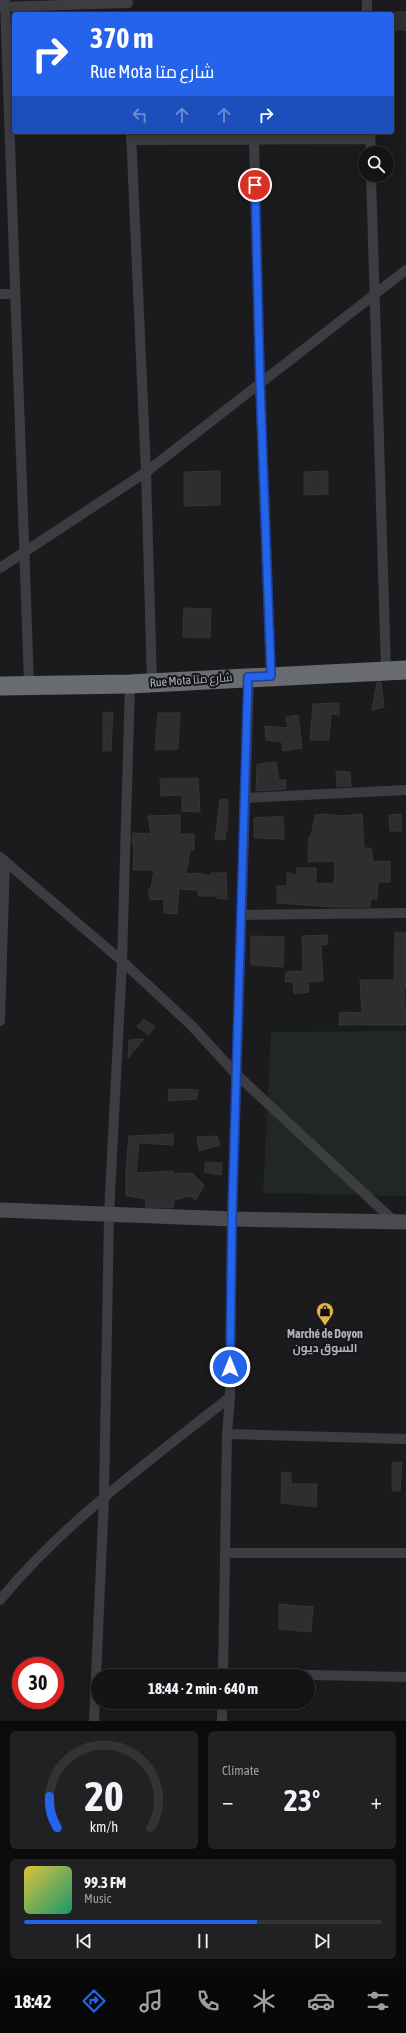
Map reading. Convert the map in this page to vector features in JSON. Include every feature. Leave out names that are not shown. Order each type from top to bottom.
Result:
[{"type":"highway","name":"Rue Mota شارع متا","points":[[0,686],[130,684],[406,670]]},
{"type":"street","points":[[367,0],[367,12]]},
{"type":"street","points":[[29,685],[3,4],[128,2]]},
{"type":"street","points":[[152,683],[146,472],[131,136],[254,140],[370,136],[371,146]]},
{"type":"street","points":[[254,140],[260,382],[271,676]]},
{"type":"street","points":[[371,182],[386,671]]},
{"type":"street","points":[[0,568],[146,472],[406,270]]},
{"type":"street","points":[[0,294],[15,294]]},
{"type":"street","points":[[223,1669],[227,1434],[230,1397],[232,1218],[248,677]]},
{"type":"street","points":[[94,1721],[104,1498],[109,1214],[122,961],[130,684]]},
{"type":"street","points":[[245,798],[406,790]]},
{"type":"street","points":[[2,859],[122,961],[192,1026],[236,1074],[400,1222]]},
{"type":"street","points":[[0,1021],[2,859]]},
{"type":"street","points":[[241,915],[406,913]]},
{"type":"street","points":[[0,1210],[400,1222]]},
{"type":"street","points":[[0,1600],[20,1575],[104,1498],[230,1397]]},
{"type":"street","points":[[227,1434],[406,1439]]},
{"type":"street","points":[[225,1554],[406,1553]]},
{"type":"street","points":[[315,1676],[406,1677]]},
{"type":"street","points":[[222,1709],[222,1721]]},
{"type":"shaded area","points":[[406,1031],[406,1196],[263,1193],[271,1032]]},
{"type":"building","points":[[395,12],[406,12],[406,30],[395,30]]},
{"type":"building","points":[[220,471],[220,505],[184,506],[184,472]]},
{"type":"building","points":[[328,471],[328,494],[304,495],[304,472]]},
{"type":"building","points":[[184,608],[211,609],[210,638],[183,637]]},
{"type":"building","points":[[377,682],[381,682],[384,707],[372,710]]},
{"type":"building","points":[[339,703],[339,715],[331,714],[329,740],[310,740],[313,704]]},
{"type":"building","points":[[113,712],[111,751],[103,751],[103,713]]},
{"type":"building","points":[[158,713],[180,713],[178,749],[155,750]]},
{"type":"building","points":[[298,715],[302,748],[283,751],[282,742],[266,740],[265,726],[288,728],[286,717]]},
{"type":"building","points":[[276,762],[279,780],[286,780],[286,789],[256,791],[257,764]]},
{"type":"building","points":[[336,771],[350,772],[351,786],[337,787]]},
{"type":"building","points":[[198,778],[200,812],[182,811],[182,795],[161,796],[160,779]]},
{"type":"building","points":[[220,799],[228,800],[227,832],[225,832],[226,839],[215,840]]},
{"type":"building","points":[[326,814],[341,816],[362,814],[364,848],[371,848],[373,862],[390,861],[390,882],[378,882],[377,899],[371,899],[370,907],[331,907],[277,903],[277,886],[287,886],[287,872],[298,876],[296,868],[316,868],[316,884],[334,883],[335,861],[308,862],[309,837],[311,837],[315,815]]},
{"type":"building","points":[[401,814],[401,831],[390,831],[389,815]]},
{"type":"building","points":[[180,815],[180,834],[194,834],[194,850],[190,850],[186,874],[195,873],[211,876],[211,873],[226,873],[227,899],[217,898],[217,896],[198,896],[198,890],[179,889],[177,914],[164,913],[164,899],[150,900],[148,889],[151,889],[154,870],[133,870],[133,833],[151,834],[148,816]]},
{"type":"building","points":[[283,816],[284,839],[254,838],[254,818]]},
{"type":"building","points":[[395,932],[406,933],[406,988],[404,988],[406,1025],[339,1025],[340,1012],[362,1013],[360,980],[394,980]]},
{"type":"building","points":[[327,935],[328,944],[321,945],[323,981],[308,982],[309,992],[294,994],[293,982],[285,982],[286,972],[303,971],[302,936]]},
{"type":"building","points":[[251,936],[284,937],[283,967],[251,965]]},
{"type":"building","points":[[144,1019],[155,1027],[148,1035],[137,1026]]},
{"type":"building","points":[[144,1039],[128,1058],[129,1040]]},
{"type":"building","points":[[169,1089],[198,1090],[197,1099],[168,1101]]},
{"type":"building","points":[[173,1134],[173,1145],[139,1143],[136,1173],[173,1171],[173,1174],[192,1173],[204,1185],[196,1200],[190,1196],[174,1200],[173,1208],[145,1207],[146,1199],[126,1196],[126,1169],[129,1136]]},
{"type":"building","points":[[217,1136],[220,1145],[199,1151],[197,1137]]},
{"type":"building","points":[[206,1162],[222,1163],[221,1175],[204,1172]]},
{"type":"building","points":[[402,1462],[400,1491],[392,1491],[392,1463]]},
{"type":"building","points":[[282,1472],[291,1473],[291,1484],[317,1484],[316,1507],[281,1503]]},
{"type":"building","points":[[279,1604],[313,1607],[311,1632],[279,1629]]},
{"type":"place","name":"Marché de Doyon السوق ديون","points":[[325,1326]]},
{"type":"route","points":[[230,1367],[232,1218],[248,677],[271,676],[260,382],[255,185]]}]
